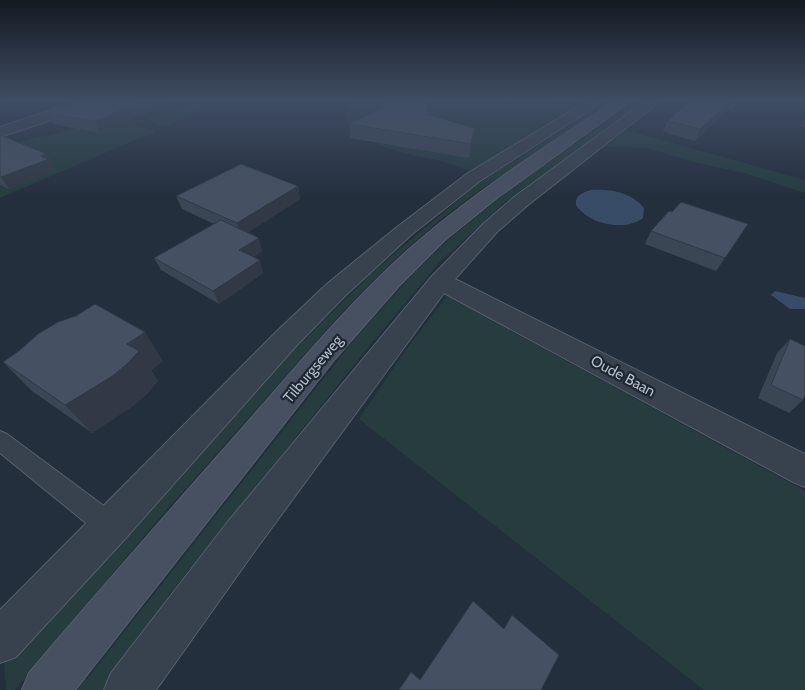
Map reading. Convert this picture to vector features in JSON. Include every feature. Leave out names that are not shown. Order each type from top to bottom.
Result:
[{"type":"street","points":[[0,641],[111,527],[287,338],[337,289],[404,231],[474,177],[549,131]]},
{"type":"street","name":"Tilburgseweg","points":[[46,690],[319,360],[396,275],[450,225],[487,196],[581,131]]},
{"type":"street","points":[[128,690],[240,538],[440,281],[490,228],[521,201],[614,131]]},
{"type":"street","name":"Oude Baan","points":[[440,281],[805,471]]},
{"type":"lane","points":[[0,440],[111,527]]},
{"type":"green space","points":[[64,131],[156,131],[0,198],[0,145]]},
{"type":"green space","points":[[358,131],[540,131],[469,171],[452,164],[387,148],[372,141]]},
{"type":"green space","points":[[561,131],[568,131],[484,187],[441,219],[393,261],[346,308],[155,523],[15,690],[6,690],[4,661],[131,533],[295,349],[374,271],[476,185]]},
{"type":"green space","points":[[593,131],[603,131],[505,202],[439,263],[370,345],[168,596],[174,601],[115,690],[75,690],[85,678],[87,679],[354,340],[414,273],[455,234],[507,192]]},
{"type":"green space","points":[[625,131],[630,131],[805,180],[805,193],[744,173],[694,162],[647,148],[605,147]]},
{"type":"green space","points":[[447,296],[805,491],[805,690],[704,690],[359,419],[405,351]]},
{"type":"water","points":[[591,190],[613,191],[633,198],[644,208],[643,218],[627,225],[617,225],[607,224],[589,217],[582,212],[576,205],[576,202],[580,195]]},
{"type":"water","points":[[775,291],[805,298],[805,309],[790,309],[771,295]]},
{"type":"building","points":[[393,131],[474,131],[471,144]]},
{"type":"building","points":[[0,135],[47,154],[41,156],[49,159],[0,177]]},
{"type":"building","points":[[241,164],[298,186],[237,223],[176,196]]},
{"type":"building","points":[[681,202],[748,224],[725,258],[651,231],[669,211],[672,212]]},
{"type":"building","points":[[221,220],[259,238],[239,250],[260,260],[213,291],[154,258]]},
{"type":"building","points":[[95,304],[145,332],[127,344],[139,351],[111,377],[65,405],[3,362],[38,334],[58,322],[76,316]]},
{"type":"building","points":[[790,339],[805,346],[805,395],[803,400],[771,385]]},
{"type":"building","points":[[473,601],[504,629],[512,615],[559,655],[541,690],[399,690],[411,672],[420,680]]}]
